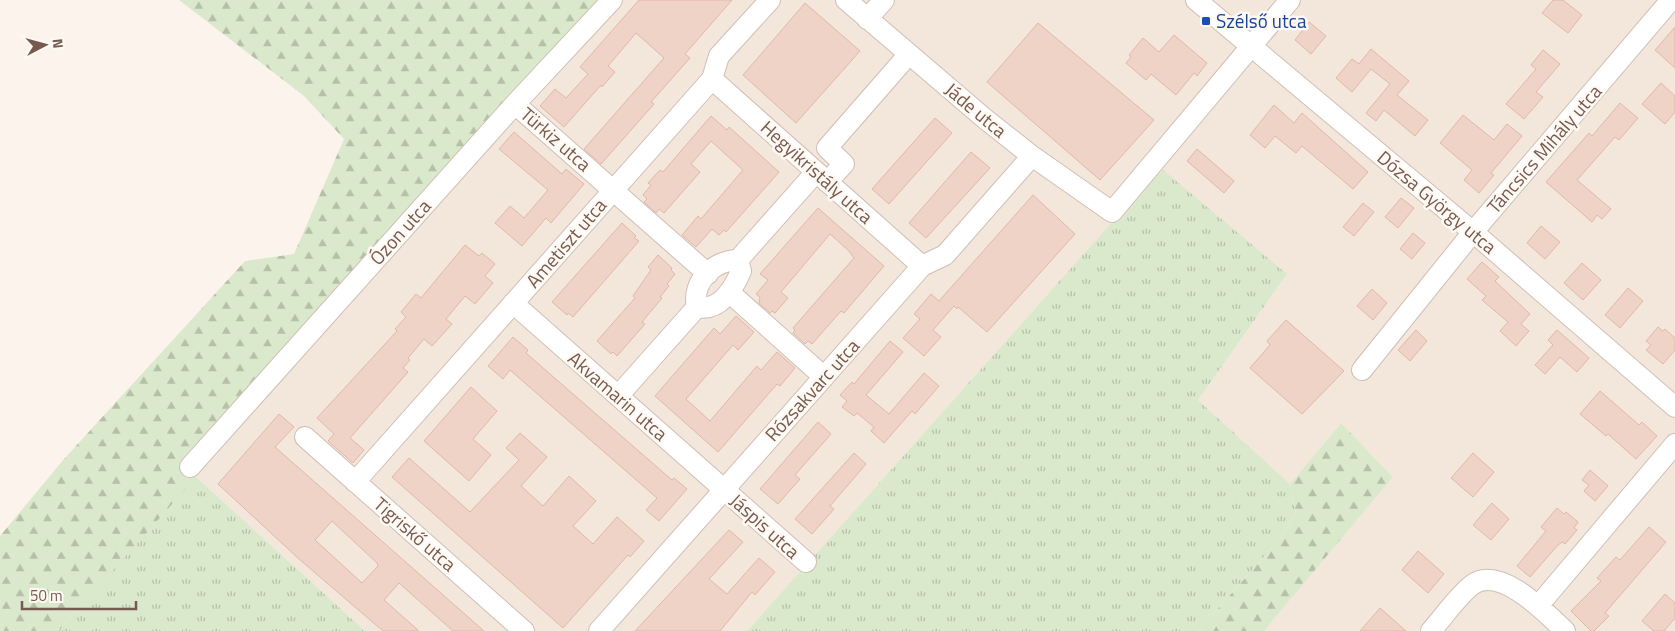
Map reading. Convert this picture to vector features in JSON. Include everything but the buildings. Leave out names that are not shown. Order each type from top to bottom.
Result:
[{"type":"street","name":"Ózon utca","points":[[190,467],[515,104],[612,0]]},
{"type":"street","name":"Ametiszt utca","points":[[355,482],[712,79],[719,56],[770,0]]},
{"type":"street","name":"Jáde utca","points":[[846,0],[1032,156],[1112,212],[1251,47]]},
{"type":"street","points":[[867,19],[884,0]]},
{"type":"street","name":"Dózsa György utca","points":[[1196,0],[1473,232],[1675,407]]},
{"type":"street","points":[[1251,47],[1290,0]]},
{"type":"street","name":"Táncsics Mihály utca","points":[[1362,370],[1473,232],[1671,0]]},
{"type":"street","points":[[697,307],[695,296],[697,286],[717,265],[727,260],[738,260],[822,177],[844,164],[827,148],[909,54]]},
{"type":"street","name":"Hegyikristály utca","points":[[712,79],[922,266]]},
{"type":"street","name":"Türkiz utca","points":[[515,104],[708,274]]},
{"type":"street","name":"Rózsakvarc utca","points":[[599,631],[922,266],[945,254],[1032,156]]},
{"type":"street","points":[[697,307],[707,309],[716,306],[729,292],[740,271],[738,260]]},
{"type":"street","points":[[729,292],[824,377]]},
{"type":"street","name":"Akvamarin utca","points":[[513,303],[724,489]]},
{"type":"street","points":[[618,396],[697,307]]},
{"type":"street","name":"Tigriskő utca","points":[[305,437],[524,631]]},
{"type":"street","points":[[1538,606],[1675,444]]},
{"type":"street","name":"Jáspis utca","points":[[724,489],[806,562]]},
{"type":"street","points":[[1431,631],[1473,584],[1488,579],[1507,584],[1538,606],[1565,631]]},
{"type":"shaded area","points":[[621,0],[1675,0],[1675,631],[1264,631],[1393,477],[1341,423],[1290,484],[1198,400],[1287,274],[1121,212],[747,631],[365,631],[195,476]]},
{"type":"green space","points":[[179,0],[621,0],[59,631],[0,631],[0,536],[64,459],[245,261],[294,254],[344,139],[304,96]]},
{"type":"green space","points":[[1163,170],[1287,274],[1198,400],[1290,484],[1296,513],[1281,538],[1198,631],[747,631],[1121,212]]},
{"type":"green space","points":[[1341,423],[1393,477],[1264,631],[1198,631],[1281,538],[1296,513],[1290,484]]},
{"type":"green space","points":[[195,476],[365,631],[59,631]]},
{"type":"place","name":"Szélső utca","points":[[1206,21]]}]
